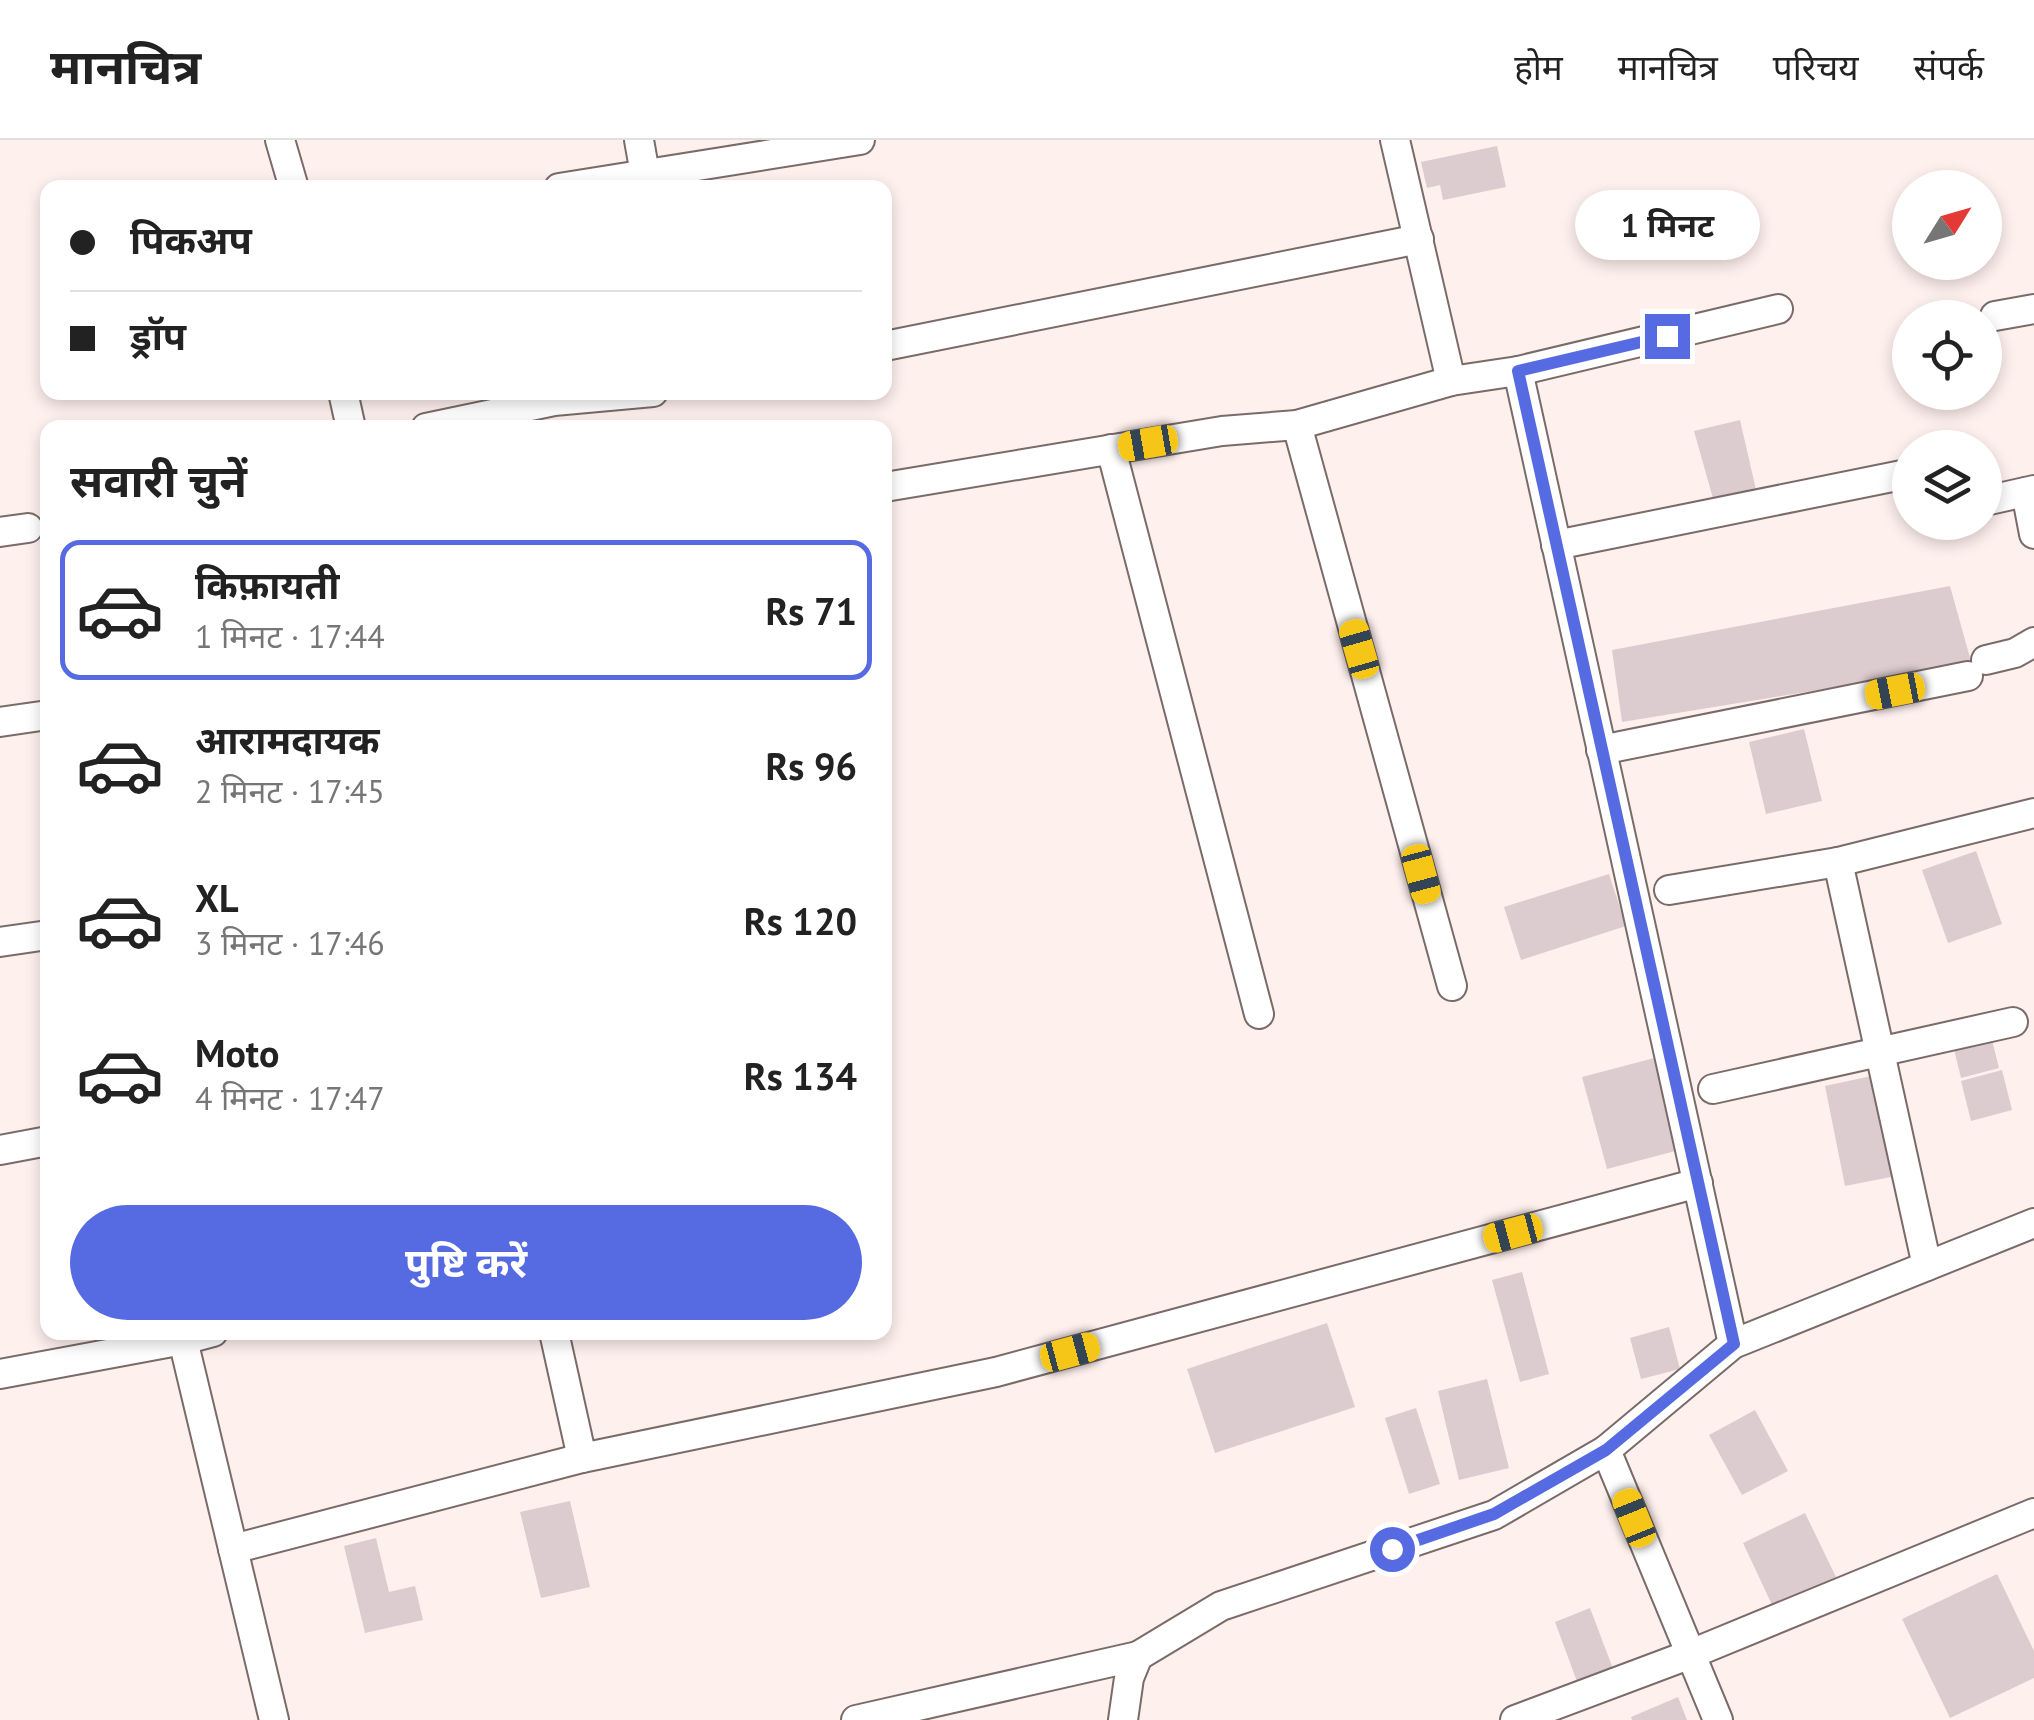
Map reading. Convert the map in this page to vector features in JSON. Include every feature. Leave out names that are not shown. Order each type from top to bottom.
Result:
[{"type":"street","points":[[280,140],[292,180]]},
{"type":"street","points":[[640,140],[645,174]]},
{"type":"street","points":[[608,180],[860,140]]},
{"type":"street","points":[[1394,140],[1451,381]]},
{"type":"street","points":[[892,345],[1419,239]]},
{"type":"street","points":[[892,486],[1222,431],[1297,425],[1451,381],[1518,371],[1778,309]]},
{"type":"street","points":[[2002,315],[2034,309]]},
{"type":"street","points":[[1518,371],[1734,1344]]},
{"type":"street","points":[[465,420],[574,400]]},
{"type":"street","points":[[1297,425],[1452,986]]},
{"type":"street","points":[[1111,449],[1259,1014]]},
{"type":"street","points":[[1556,544],[1892,477]]},
{"type":"street","points":[[2002,497],[2030,491],[2034,534]]},
{"type":"street","points":[[1601,750],[1977,668],[2015,654],[2034,642]]},
{"type":"street","points":[[0,722],[40,716]]},
{"type":"street","points":[[1668,890],[1838,862],[2034,814]]},
{"type":"street","points":[[1838,862],[1927,1266]]},
{"type":"street","points":[[0,942],[40,936]]},
{"type":"street","points":[[1714,1089],[2013,1022]]},
{"type":"street","points":[[0,1150],[40,1142]]},
{"type":"street","points":[[233,1549],[582,1458],[996,1372],[1698,1183]]},
{"type":"street","points":[[856,1720],[1138,1656],[1221,1606],[1494,1514],[1606,1450],[1734,1344],[2034,1223]]},
{"type":"street","points":[[0,1374],[183,1340],[274,1720]]},
{"type":"street","points":[[556,1340],[582,1458]]},
{"type":"street","points":[[1606,1450],[1718,1720]]},
{"type":"street","points":[[1514,1720],[1691,1654],[2034,1513]]},
{"type":"street","points":[[1123,1720],[1129,1678],[1138,1656]]},
{"type":"building","points":[[1497,146],[1506,187],[1443,200],[1440,185],[1427,188],[1421,162]]},
{"type":"building","points":[[1740,420],[1757,494],[1714,502],[1694,431]]},
{"type":"building","points":[[1950,586],[1972,665],[1622,722],[1612,650]]},
{"type":"building","points":[[1804,729],[1822,801],[1766,814],[1749,742]]},
{"type":"building","points":[[1976,851],[2002,924],[1948,943],[1922,870]]},
{"type":"building","points":[[1609,874],[1626,926],[1521,960],[1504,907]]},
{"type":"building","points":[[1990,1032],[1999,1068],[1961,1078],[1952,1041]]},
{"type":"building","points":[[1658,1057],[1683,1149],[1607,1169],[1582,1077]]},
{"type":"building","points":[[2002,1070],[2012,1110],[1971,1121],[1961,1081]]},
{"type":"building","points":[[1876,1075],[1896,1176],[1845,1186],[1825,1086]]},
{"type":"building","points":[[1522,1272],[1549,1374],[1520,1382],[1492,1280]]},
{"type":"building","points":[[1327,1323],[1355,1407],[1215,1453],[1187,1369]]},
{"type":"building","points":[[1669,1327],[1680,1369],[1641,1379],[1630,1338]]},
{"type":"building","points":[[1487,1379],[1509,1468],[1459,1480],[1438,1391]]},
{"type":"building","points":[[1416,1408],[1440,1484],[1409,1494],[1385,1418]]},
{"type":"building","points":[[1755,1410],[1788,1471],[1742,1495],[1709,1435]]},
{"type":"building","points":[[570,1501],[590,1587],[541,1598],[520,1512]]},
{"type":"building","points":[[1805,1513],[1836,1577],[1773,1607],[1743,1543]]},
{"type":"building","points":[[376,1538],[389,1592],[415,1586],[423,1620],[365,1633],[344,1546]]},
{"type":"building","points":[[1997,1574],[2034,1651],[2034,1678],[1950,1718],[1902,1619]]},
{"type":"building","points":[[1590,1608],[1615,1674],[1579,1687],[1555,1622]]},
{"type":"building","points":[[1678,1697],[1687,1720],[1632,1720],[1631,1717]]},
{"type":"route","points":[[1392,1549],[1494,1514],[1606,1450],[1734,1344],[1518,371],[1667,336]]}]
